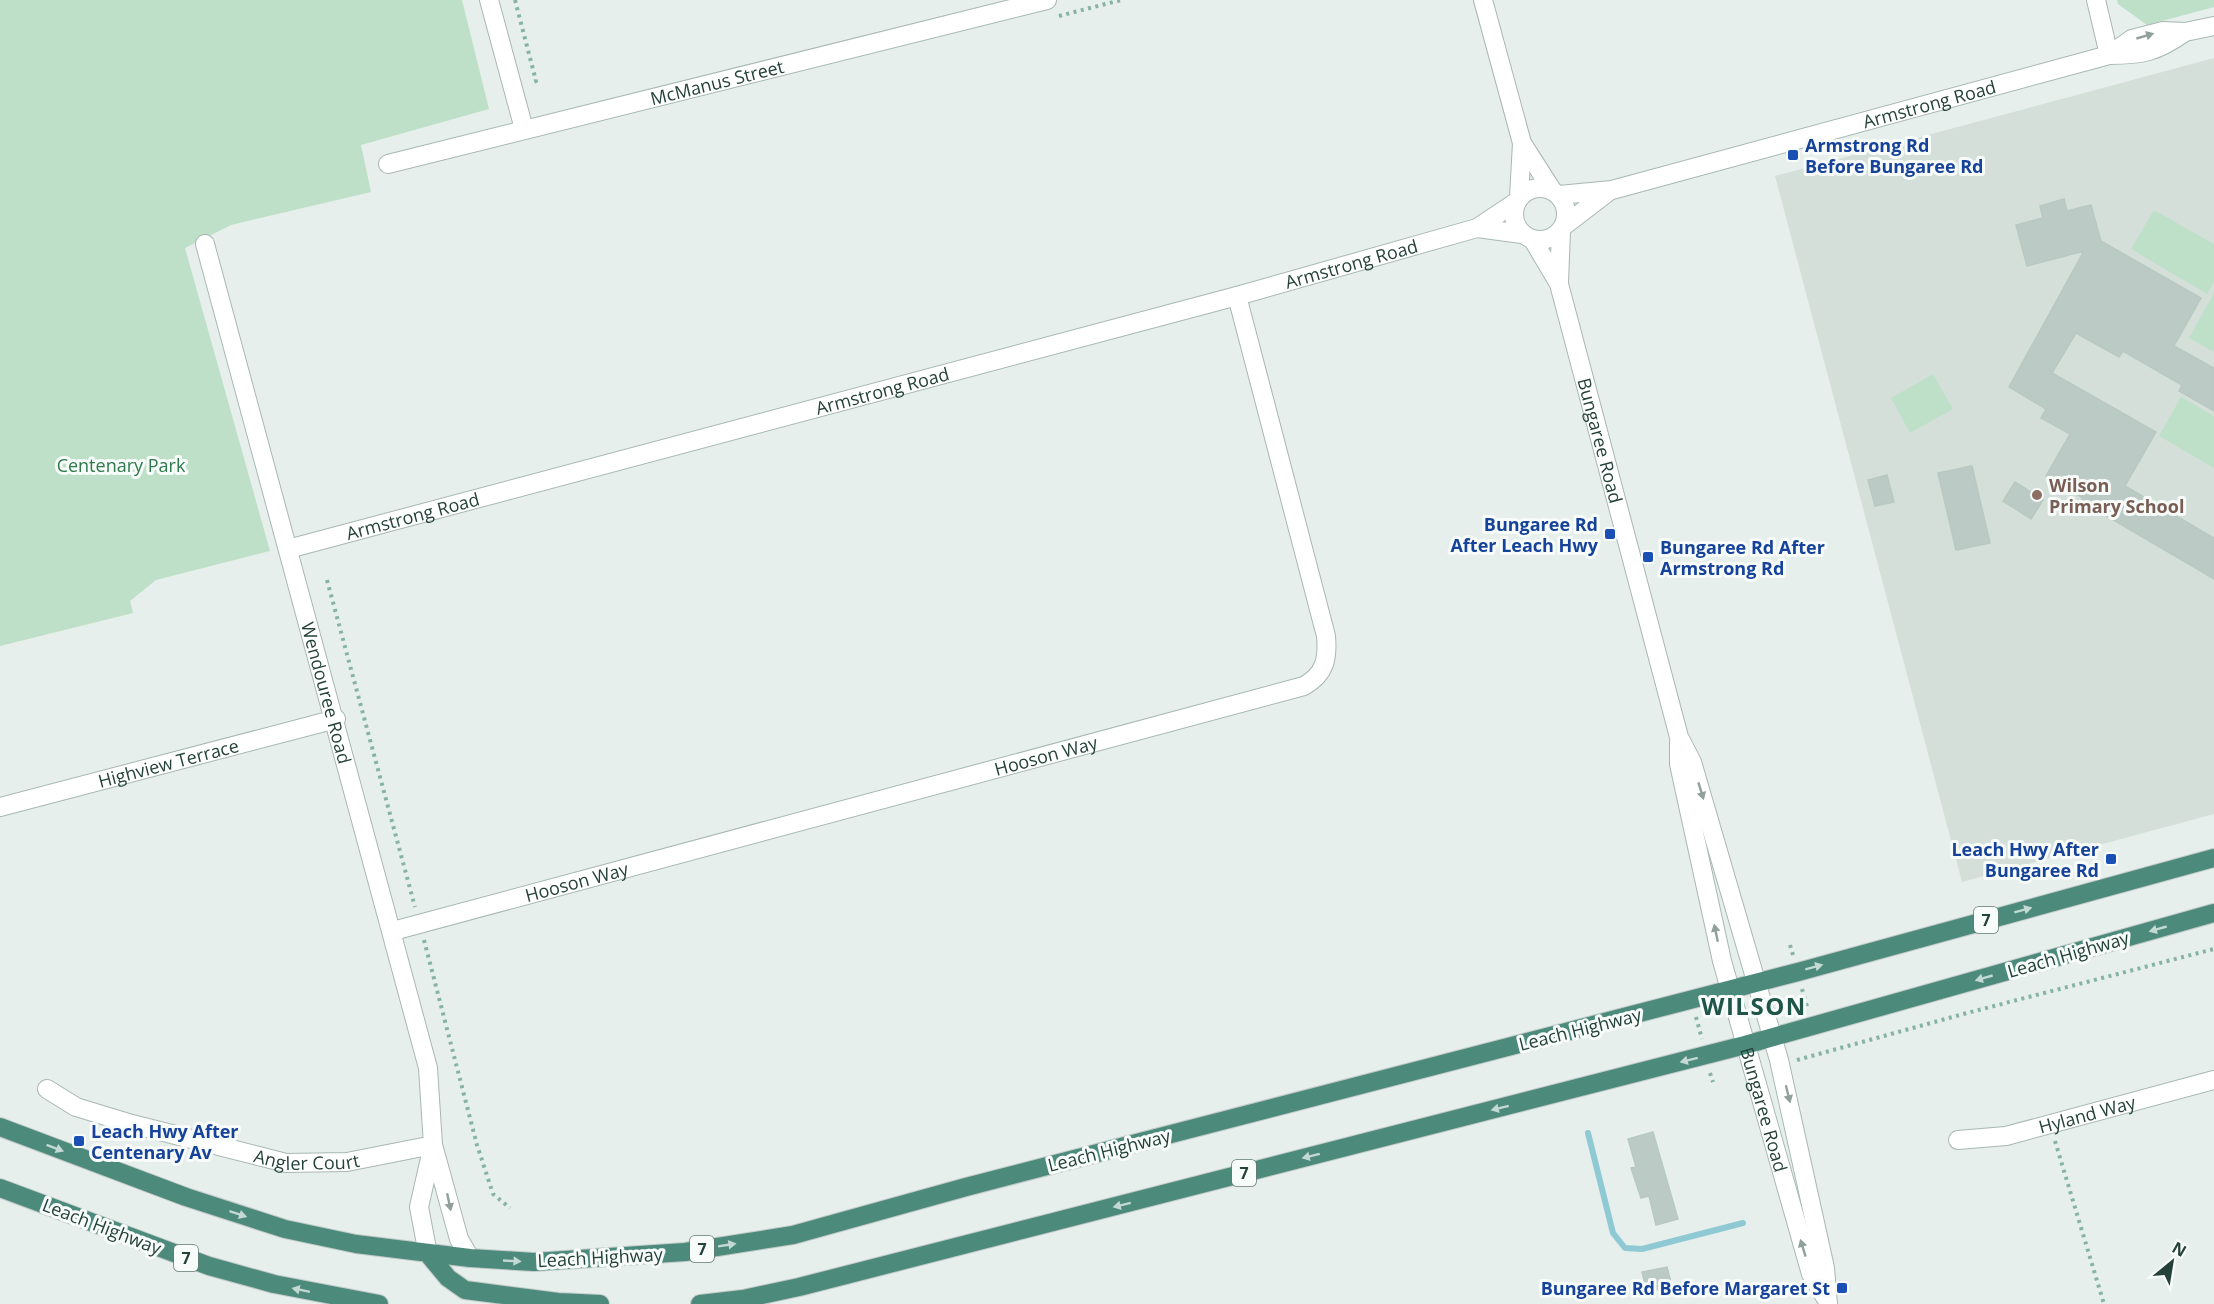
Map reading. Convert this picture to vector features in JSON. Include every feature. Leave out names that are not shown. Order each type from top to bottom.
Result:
[{"type":"highway","name":"Leach Highway","points":[[0,1127],[177,1194],[285,1229],[356,1244],[428,1254],[534,1262],[685,1252],[793,1235],[966,1187],[1798,972],[2214,858]]},
{"type":"highway","name":"Leach Highway","points":[[700,1304],[743,1299],[799,1287],[1745,1045],[2214,913]]},
{"type":"highway","name":"Leach Highway","points":[[0,1188],[209,1266],[274,1284],[379,1304]]},
{"type":"highway","points":[[428,1254],[448,1278],[465,1290],[558,1302],[600,1304]]},
{"type":"street","points":[[489,0],[524,129]]},
{"type":"street","name":"McManus Street","points":[[388,164],[1047,0]]},
{"type":"street","points":[[1483,0],[1522,143],[1566,209],[1563,228],[1548,240],[1528,237],[1514,219],[1518,200],[1522,143]]},
{"type":"street","points":[[2096,0],[2109,56]]},
{"type":"street","name":"Armstrong Road","points":[[1555,193],[1612,189],[2109,56],[2148,52],[2165,47],[2185,32],[2214,26]]},
{"type":"street","points":[[1518,200],[1534,188],[1555,193]]},
{"type":"street","name":"Armstrong Road","points":[[1563,228],[1612,189]]},
{"type":"street","name":"Armstrong Road","points":[[288,549],[1237,296],[1476,228],[1518,200]]},
{"type":"street","name":"Armstrong Road","points":[[1476,228],[1528,237]]},
{"type":"street","name":"Bungaree Road","points":[[1559,284],[1563,228]]},
{"type":"street","name":"Bungaree Road","points":[[1528,237],[1559,284],[1679,737],[1692,762],[1758,982],[1797,1134],[1815,1231],[1825,1268],[1827,1302]]},
{"type":"street","name":"Wendouree Road","points":[[205,244],[393,931],[428,1068],[433,1145],[459,1239],[470,1258]]},
{"type":"street","name":"Hooson Way","points":[[393,931],[1304,686],[1316,679],[1326,661],[1326,636],[1237,296]]},
{"type":"street","name":"Highview Terrace","points":[[0,807],[336,719]]},
{"type":"street","name":"Bungaree Road","points":[[1679,737],[1679,764],[1730,990],[1811,1274],[1827,1302]]},
{"type":"street","name":"Hyland Way","points":[[1958,1140],[2006,1136],[2214,1080]]},
{"type":"street","name":"Angler Court","points":[[47,1089],[76,1107],[286,1163],[347,1162],[433,1145]]},
{"type":"street","name":"Wendouree Road","points":[[428,1254],[419,1207],[433,1145]]},
{"type":"path","points":[[327,580],[477,1145],[493,1194],[510,1208]]},
{"type":"path","points":[[1790,945],[1820,1053]]},
{"type":"path","points":[[1797,1060],[2214,950]]},
{"type":"path","points":[[1691,1000],[1713,1082]]},
{"type":"path","points":[[2050,1124],[2104,1304]]},
{"type":"shaded area","name":"Wilson Primary School","points":[[2214,58],[2214,814],[1962,882],[1775,176]]},
{"type":"green space","name":"Centenary Park","points":[[0,0],[462,0],[489,109],[361,145],[371,192],[231,225],[185,248],[270,551],[156,580],[130,601],[133,613],[0,646]]},
{"type":"green space","points":[[2117,0],[2214,0],[2214,7],[2147,25],[2118,4]]},
{"type":"green space","points":[[2154,210],[2214,244],[2214,282],[2207,294],[2131,249]]},
{"type":"green space","points":[[2214,293],[2214,352],[2189,338]]},
{"type":"green space","points":[[1933,374],[1953,409],[1910,433],[1891,398]]},
{"type":"green space","points":[[2181,397],[2214,416],[2214,468],[2159,436]]},
{"type":"building","points":[[2064,199],[2067,211],[2091,205],[2101,241],[2201,298],[2174,346],[2214,368],[2214,411],[2179,391],[2182,385],[2123,351],[2119,357],[2076,333],[2052,373],[2156,432],[2125,486],[2214,538],[2214,579],[2081,501],[2083,498],[2046,476],[2070,434],[2041,418],[2046,409],[2009,387],[2084,251],[2027,266],[2016,225],[2043,218],[2040,206]]},
{"type":"building","points":[[1972,466],[1990,543],[1956,550],[1938,473]]},
{"type":"building","points":[[1887,475],[1894,502],[1875,506],[1868,480]]},
{"type":"building","points":[[2015,482],[2043,500],[2031,519],[2003,501]]},
{"type":"building","points":[[1653,1132],[1678,1219],[1656,1225],[1649,1196],[1641,1198],[1631,1168],[1636,1167],[1628,1139]]},
{"type":"building","points":[[1667,1267],[1672,1286],[1647,1292],[1642,1272]]},
{"type":"waterway","points":[[1588,1133],[1613,1233],[1625,1248],[1642,1249],[1743,1223]]},
{"type":"place","name":"Armstrong Rd Before Bungaree Rd","points":[[1793,155]]},
{"type":"place","name":"Wilson Primary School","points":[[2037,495]]},
{"type":"place","name":"Bungaree Rd After Leach Hwy","points":[[1610,534]]},
{"type":"place","name":"Bungaree Rd After Armstrong Rd","points":[[1648,557]]},
{"type":"place","name":"Leach Hwy After Bungaree Rd","points":[[2111,859]]},
{"type":"place","name":"Leach Hwy After Centenary Av","points":[[79,1141]]},
{"type":"place","name":"Bungaree Rd Before Margaret St","points":[[1842,1288]]},
{"type":"district","name":"WILSON","points":[[1754,1005]]}]
